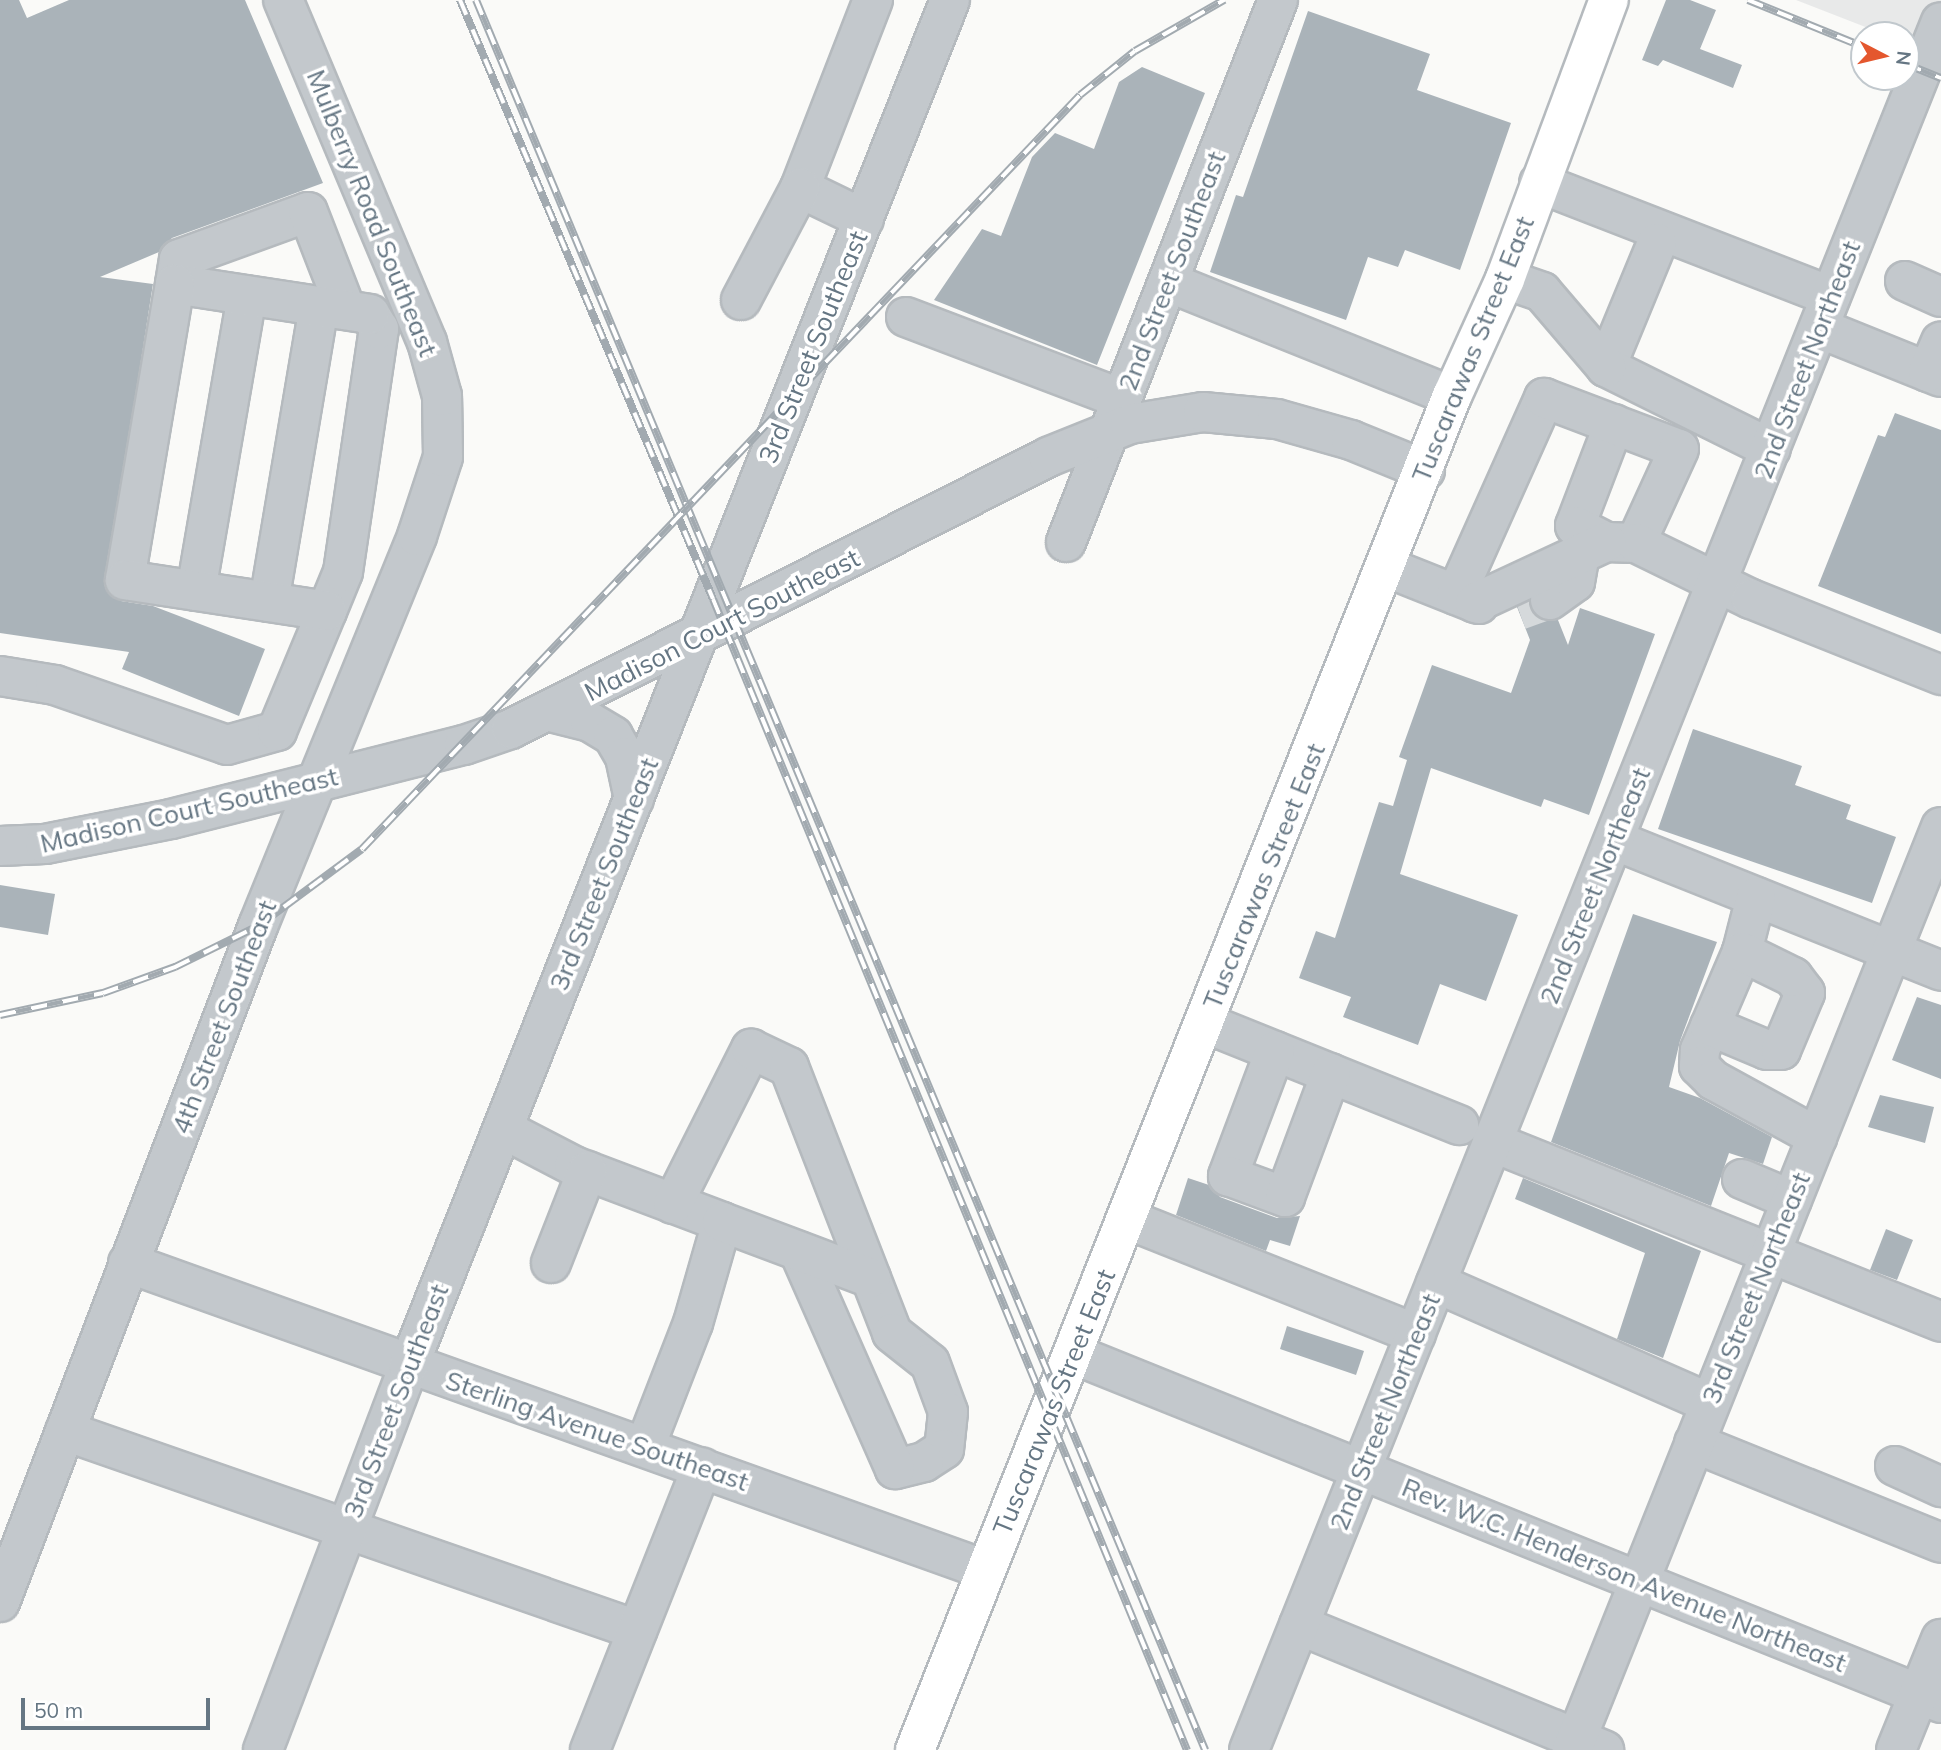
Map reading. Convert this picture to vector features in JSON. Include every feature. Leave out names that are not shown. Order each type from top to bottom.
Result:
[{"type":"main road","name":"Tuscarawas Street East","points":[[915,1750],[1452,397],[1504,279],[1609,0]]},
{"type":"street","name":"Mulberry Road Southeast","points":[[284,0],[427,342],[440,385],[445,431]]},
{"type":"street","points":[[741,300],[800,188],[873,0]]},
{"type":"street","name":"3rd Street Southeast","points":[[263,1750],[409,1365],[950,0]]},
{"type":"street","name":"2nd Street Southeast","points":[[1066,542],[1278,0]]},
{"type":"street","name":"2nd Street Northeast","points":[[1249,1750],[1941,22]]},
{"type":"street","points":[[1539,183],[1937,364]]},
{"type":"street","points":[[800,188],[864,219]]},
{"type":"street","points":[[269,602],[332,308],[308,212],[179,259],[125,580],[327,611]]},
{"type":"street","points":[[1606,367],[1657,243]]},
{"type":"street","points":[[1504,279],[1542,292],[1606,367],[1771,449]]},
{"type":"street","points":[[1905,281],[1941,297]]},
{"type":"street","points":[[1168,282],[1452,397]]},
{"type":"street","points":[[0,676],[55,685],[227,744],[277,731],[343,572],[379,329],[370,314],[175,284]]},
{"type":"street","points":[[196,591],[247,295]]},
{"type":"street","points":[[906,317],[1116,415]]},
{"type":"street","points":[[1386,566],[1465,599],[1535,606],[1575,582],[1607,546],[1679,449],[1544,398],[1465,599]]},
{"type":"street","name":"Madison Court Southeast","points":[[0,846],[82,838],[320,781],[464,745],[551,712],[1048,457],[1116,415],[1240,414],[1313,428],[1425,470]]},
{"type":"street","points":[[1614,424],[1575,526],[1607,546],[1719,582],[1941,675]]},
{"type":"street","name":"4th Street Southeast","points":[[0,1602],[258,926],[320,781],[437,483],[445,431]]},
{"type":"street","points":[[1465,599],[1607,546]]},
{"type":"street","points":[[551,712],[590,722],[613,736],[625,757],[634,799]]},
{"type":"street","name":"3rd Street Northeast","points":[[1584,1746],[1639,1582],[1941,827]]},
{"type":"street","points":[[1614,840],[1941,971]]},
{"type":"street","points":[[1756,897],[1742,952],[1710,1026],[1699,1066],[1713,1080],[1817,1137]]},
{"type":"street","points":[[1710,1026],[1767,1050],[1781,1050],[1805,993],[1793,977],[1742,952]]},
{"type":"street","points":[[1205,1023],[1459,1125]]},
{"type":"street","points":[[673,1203],[751,1049],[789,1067],[892,1333],[930,1363],[948,1412],[944,1449],[924,1462],[895,1469],[799,1251]]},
{"type":"street","points":[[1275,1051],[1228,1176],[1285,1197],[1331,1073]]},
{"type":"street","points":[[503,1129],[587,1171],[871,1278]]},
{"type":"street","points":[[1492,1142],[1941,1322]]},
{"type":"street","points":[[551,1263],[587,1171]]},
{"type":"street","points":[[1742,1178],[1792,1200]]},
{"type":"street","points":[[1127,1219],[1416,1334]]},
{"type":"street","points":[[645,1447],[693,1322],[722,1222]]},
{"type":"street","name":"Sterling Avenue Southeast","points":[[128,1264],[986,1570]]},
{"type":"street","points":[[1436,1283],[1710,1403]]},
{"type":"street","name":"Rev. W.C. Henderson Avenue Northeast","points":[[1073,1354],[1930,1699]]},
{"type":"street","points":[[65,1431],[637,1629]]},
{"type":"street","points":[[1694,1443],[1941,1543]]},
{"type":"street","points":[[1895,1466],[1941,1487]]},
{"type":"street","points":[[590,1750],[702,1467]]},
{"type":"street","points":[[1300,1625],[1584,1746]]},
{"type":"street","points":[[1896,1750],[1930,1699],[1941,1639]]},
{"type":"shaded area","points":[[1796,0],[1941,0],[1941,57],[1920,49],[1920,21],[1850,21]]},
{"type":"building","points":[[0,0],[19,0],[27,18],[69,0],[245,0],[323,183],[172,238],[159,252],[100,277],[153,284],[105,588],[121,601],[153,606],[265,649],[239,716],[122,669],[129,652],[0,633]]},
{"type":"building","points":[[1666,0],[1690,0],[1716,10],[1700,49],[1742,65],[1733,88],[1663,60],[1658,66],[1642,60]]},
{"type":"building","points":[[1308,11],[1430,54],[1417,90],[1511,123],[1460,270],[1405,250],[1398,267],[1368,257],[1346,320],[1210,272],[1236,195],[1243,197]]},
{"type":"building","points":[[1142,67],[1205,93],[1097,365],[934,300],[982,229],[1001,236],[1032,157],[1055,133],[1094,149],[1119,82]]},
{"type":"building","points":[[1895,413],[1941,430],[1941,634],[1818,586],[1878,435],[1885,437]]},
{"type":"building","points":[[1528,602],[1540,620],[1558,620],[1568,645],[1580,608],[1655,634],[1589,815],[1544,799],[1541,807],[1431,768],[1400,874],[1518,915],[1486,1001],[1440,984],[1418,1045],[1343,1017],[1351,997],[1299,978],[1316,931],[1335,938],[1379,802],[1393,806],[1407,760],[1399,757],[1432,665],[1511,693],[1530,640],[1517,607]]},
{"type":"building","points":[[1693,729],[1802,766],[1795,785],[1851,805],[1846,819],[1896,837],[1872,903],[1658,829]]},
{"type":"building","points":[[0,885],[55,894],[48,935],[0,927]]},
{"type":"building","points":[[1633,914],[1717,942],[1680,1041],[1669,1087],[1700,1098],[1772,1137],[1763,1164],[1729,1153],[1711,1206],[1551,1142]]},
{"type":"building","points":[[1917,997],[1941,1005],[1941,1079],[1892,1060]]},
{"type":"building","points":[[1880,1095],[1934,1107],[1925,1143],[1868,1127]]},
{"type":"building","points":[[1188,1178],[1209,1185],[1220,1197],[1277,1218],[1300,1216],[1290,1246],[1270,1240],[1266,1251],[1176,1215]]},
{"type":"building","points":[[1523,1178],[1701,1251],[1663,1358],[1617,1339],[1645,1253],[1515,1199]]},
{"type":"building","points":[[1886,1229],[1913,1240],[1897,1280],[1870,1270]]},
{"type":"building","points":[[1287,1326],[1364,1351],[1356,1375],[1280,1349]]},
{"type":"tunnel","points":[[1519,611],[1550,600]]},
{"type":"railway","points":[[460,0],[713,599],[1187,1750]]},
{"type":"railway","points":[[476,0],[1205,1750]]},
{"type":"railway","points":[[0,1015],[103,993],[175,967],[258,926],[362,849],[1080,95],[1135,51],[1224,0]]},
{"type":"railway","points":[[1748,0],[1850,41]]},
{"type":"railway","points":[[1920,70],[1941,78]]}]
